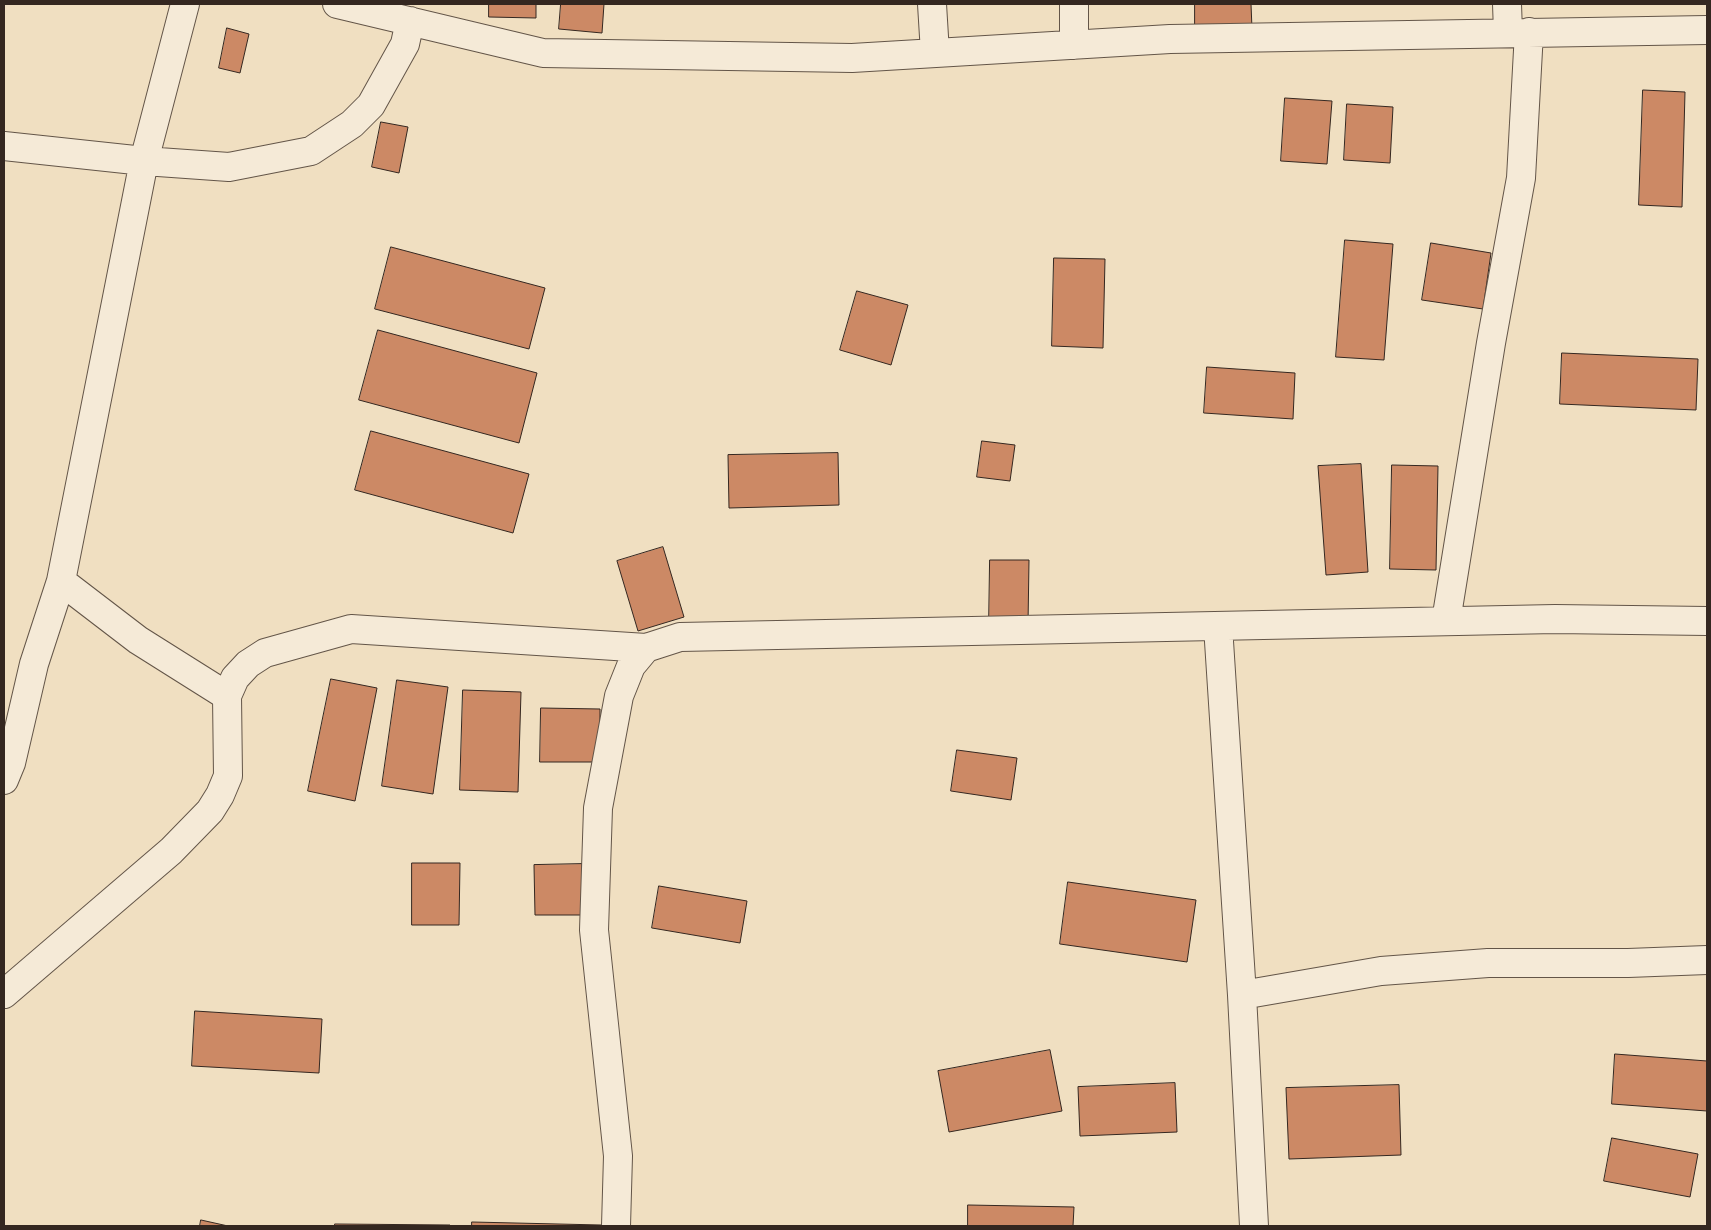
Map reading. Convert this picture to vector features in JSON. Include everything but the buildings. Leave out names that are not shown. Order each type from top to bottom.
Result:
[{"type":"street","points":[[4,780],[11,763],[34,664],[61,580],[144,161],[185,4]]},
{"type":"street","points":[[337,4],[381,9],[410,21],[543,53],[852,58],[1170,39],[1707,30]]},
{"type":"street","points":[[932,4],[935,53]]},
{"type":"street","points":[[1074,4],[1074,45]]},
{"type":"street","points":[[1446,622],[1491,343],[1521,178],[1518,32],[1507,4]]},
{"type":"street","points":[[4,146],[144,161],[229,166],[311,150],[352,124],[371,105],[405,44],[410,21]]},
{"type":"street","points":[[61,580],[138,640],[227,696]]},
{"type":"street","points":[[4,994],[171,851],[210,812],[228,776],[227,696],[235,678],[248,664],[265,653],[351,629],[646,648],[680,637],[1555,619],[1707,621]]},
{"type":"street","points":[[1218,626],[1242,995],[1254,1226]]},
{"type":"street","points":[[616,1226],[618,1156],[594,930],[598,808],[618,696],[631,666],[646,648]]},
{"type":"street","points":[[1242,995],[1381,971],[1488,962],[1628,963],[1707,960]]}]
